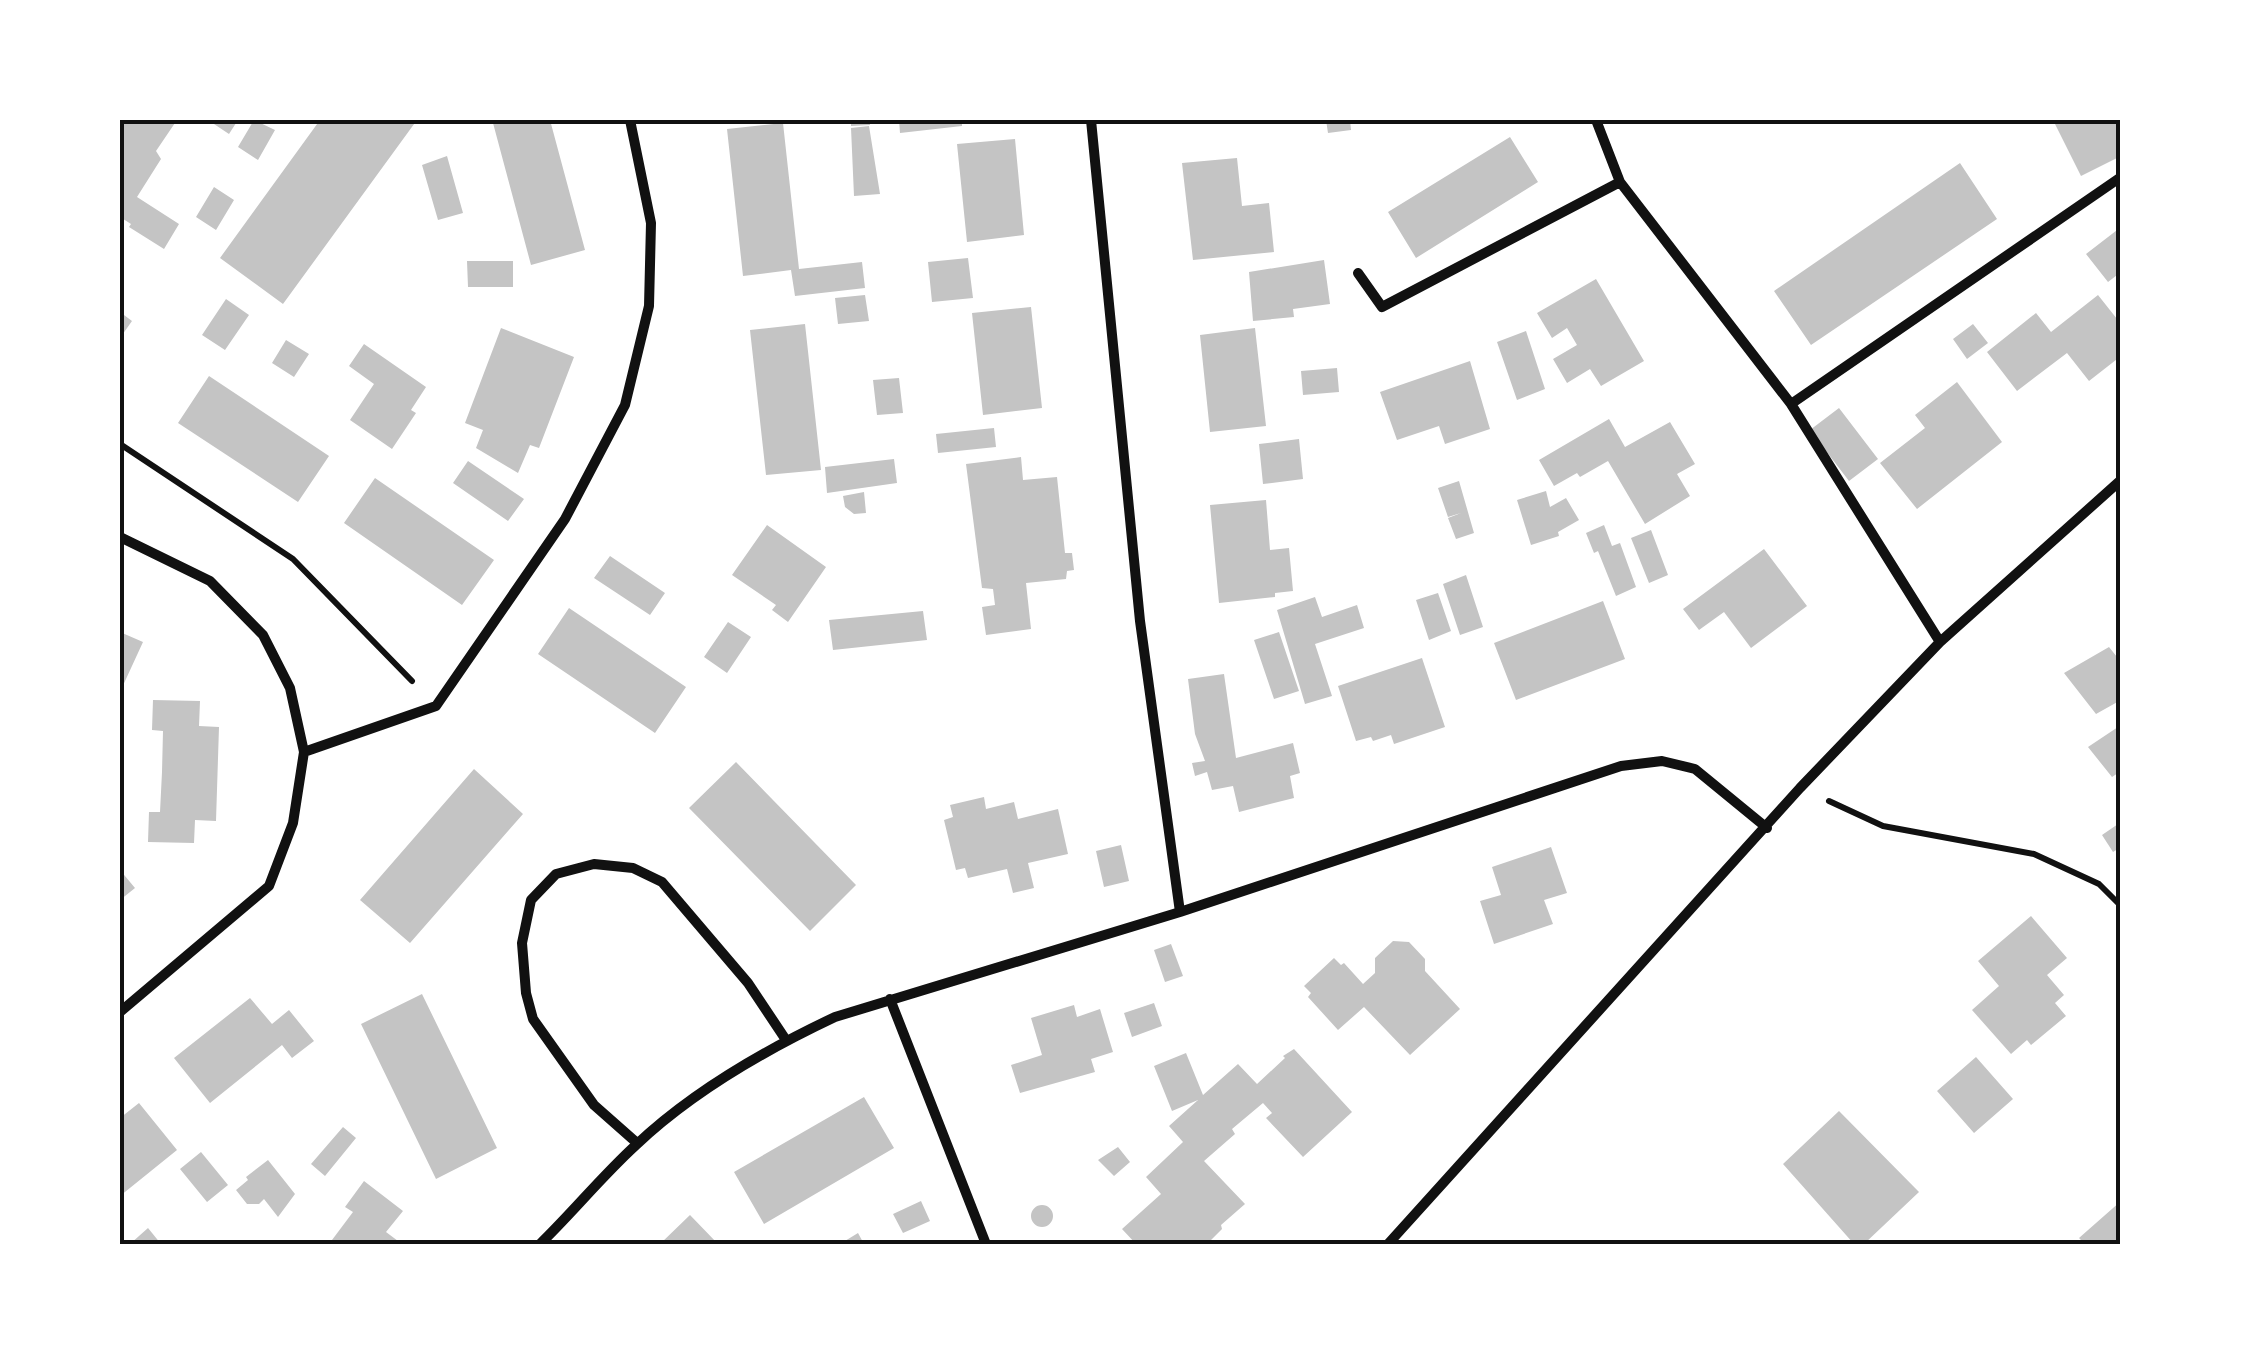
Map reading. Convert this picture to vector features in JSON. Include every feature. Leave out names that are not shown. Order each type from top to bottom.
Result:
[{"type":"street","points":[[304,752],[436,706],[565,519],[625,405],[648,306],[652,223],[630,120]]},
{"type":"street","points":[[1091,120],[1140,620],[1180,912]]},
{"type":"street","points":[[1596,120],[1620,182],[1791,404],[1940,642]]},
{"type":"street","points":[[1791,404],[2121,177]]},
{"type":"street","points":[[1358,273],[1382,307],[1620,182]]},
{"type":"street","points":[[1388,1244],[1800,788],[1940,642],[2121,480]]},
{"type":"street","points":[[120,537],[210,582],[263,635],[290,688],[304,752],[294,824],[269,886],[120,1012]]},
{"type":"street","points":[[540,1244],[637,1143],[715,1084],[834,1016],[1180,912],[1622,766],[1662,761],[1695,770],[1767,828]]},
{"type":"street","points":[[637,1143],[594,1105],[532,1019],[522,942],[531,900],[556,874],[594,864],[633,868],[662,882],[748,983],[786,1040]]},
{"type":"street","points":[[890,1000],[986,1244]]},
{"type":"path","points":[[120,444],[293,560],[436,706]]},
{"type":"path","points":[[1800,788],[1882,826],[2034,854],[2099,884],[2121,906]]},
{"type":"building","points":[[120,120],[177,120],[156,151],[161,159],[137,197],[179,224],[164,249],[120,217]]},
{"type":"building","points":[[208,120],[238,120],[229,134]]},
{"type":"building","points":[[254,120],[275,130],[258,160],[238,147]]},
{"type":"building","points":[[320,120],[417,120],[283,304],[220,258]]},
{"type":"building","points":[[550,120],[585,250],[531,265],[493,123]]},
{"type":"building","points":[[851,120],[869,120],[870,125],[851,126]]},
{"type":"building","points":[[899,120],[962,120],[962,126],[900,133]]},
{"type":"building","points":[[1326,120],[1350,120],[1351,130],[1328,133]]},
{"type":"building","points":[[2053,120],[2121,120],[2121,156],[2081,176]]},
{"type":"building","points":[[783,123],[799,269],[862,262],[865,288],[795,296],[791,270],[743,276],[727,129]]},
{"type":"building","points":[[869,126],[880,194],[854,196],[851,128]]},
{"type":"building","points":[[1510,137],[1538,182],[1416,258],[1388,212]]},
{"type":"building","points":[[1015,139],[1024,235],[967,242],[957,144]]},
{"type":"building","points":[[447,156],[463,213],[438,220],[422,165]]},
{"type":"building","points":[[1237,158],[1242,206],[1269,203],[1274,252],[1193,260],[1182,163]]},
{"type":"building","points":[[1960,163],[1997,219],[1811,345],[1774,291]]},
{"type":"building","points":[[214,187],[234,200],[216,230],[196,217]]},
{"type":"building","points":[[2121,227],[2121,272],[2108,282],[2086,254]]},
{"type":"building","points":[[968,258],[973,298],[932,302],[928,262]]},
{"type":"building","points":[[1324,260],[1330,304],[1293,309],[1294,317],[1253,321],[1249,272]]},
{"type":"building","points":[[467,261],[513,261],[513,287],[468,287]]},
{"type":"building","points":[[1596,279],[1644,361],[1601,386],[1590,369],[1567,383],[1553,359],[1577,345],[1567,328],[1552,338],[1537,313]]},
{"type":"building","points":[[865,295],[869,321],[838,324],[835,298]]},
{"type":"building","points":[[2098,295],[2121,324],[2121,356],[2089,381],[2067,353],[2017,391],[1987,352],[2036,313],[2051,332]]},
{"type":"building","points":[[226,299],[249,315],[225,350],[202,335]]},
{"type":"building","points":[[1031,307],[1042,408],[983,415],[972,313]]},
{"type":"building","points":[[120,312],[132,321],[120,338]]},
{"type":"building","points":[[805,324],[821,470],[766,475],[750,330]]},
{"type":"building","points":[[1973,324],[1988,343],[1967,359],[1953,339]]},
{"type":"building","points":[[501,328],[574,357],[539,448],[530,445],[518,473],[476,448],[483,430],[465,423]]},
{"type":"building","points":[[1255,328],[1266,426],[1210,432],[1200,335]]},
{"type":"building","points":[[1526,331],[1545,389],[1517,400],[1497,342]]},
{"type":"building","points":[[286,340],[309,354],[294,377],[272,363]]},
{"type":"building","points":[[364,344],[426,387],[411,410],[416,413],[392,449],[350,420],[374,384],[349,366]]},
{"type":"building","points":[[1470,361],[1490,429],[1445,444],[1439,426],[1397,440],[1380,392]]},
{"type":"building","points":[[1337,368],[1339,392],[1303,395],[1301,371]]},
{"type":"building","points":[[209,376],[329,456],[298,502],[178,423]]},
{"type":"building","points":[[899,378],[903,413],[877,415],[873,380]]},
{"type":"building","points":[[1957,382],[2002,442],[1917,509],[1880,463],[1925,428],[1915,415]]},
{"type":"building","points":[[1839,408],[1878,459],[1849,481],[1810,430]]},
{"type":"building","points":[[1609,419],[1625,447],[1670,422],[1695,464],[1677,474],[1690,496],[1645,524],[1608,461],[1554,486],[1539,460]]},
{"type":"building","points":[[994,428],[996,447],[938,453],[936,434]]},
{"type":"building","points":[[1299,439],[1303,479],[1263,484],[1259,444]]},
{"type":"building","points":[[1021,457],[1023,480],[1057,477],[1065,553],[1072,553],[1074,570],[1067,571],[1066,579],[1026,583],[1031,629],[986,635],[982,607],[995,605],[993,589],[982,588],[966,464]]},
{"type":"building","points":[[894,459],[897,483],[827,493],[825,467]]},
{"type":"building","points":[[468,461],[524,499],[508,521],[453,483]]},
{"type":"building","points":[[375,478],[494,560],[462,605],[344,523]]},
{"type":"building","points":[[1459,481],[1474,533],[1456,539],[1448,518],[1461,513],[1448,517],[1438,488]]},
{"type":"building","points":[[1546,491],[1550,507],[1566,498],[1579,520],[1558,532],[1559,536],[1531,545],[1517,500]]},
{"type":"building","points":[[864,492],[866,513],[854,514],[845,507],[843,496]]},
{"type":"building","points":[[1266,500],[1270,550],[1289,548],[1293,591],[1275,593],[1275,597],[1219,603],[1210,505]]},
{"type":"building","points":[[767,525],[826,567],[788,622],[772,610],[776,605],[732,575]]},
{"type":"building","points":[[1604,525],[1612,546],[1620,543],[1636,587],[1616,596],[1598,551],[1594,553],[1586,533]]},
{"type":"building","points":[[1651,530],[1668,575],[1649,583],[1631,538]]},
{"type":"building","points":[[1764,549],[1807,606],[1751,648],[1724,612],[1699,630],[1683,609]]},
{"type":"building","points":[[610,556],[665,593],[650,615],[594,578]]},
{"type":"building","points":[[1466,575],[1483,627],[1460,635],[1443,584]]},
{"type":"building","points":[[1438,593],[1451,631],[1429,640],[1416,600]]},
{"type":"building","points":[[1315,597],[1322,617],[1357,605],[1364,628],[1315,644],[1332,696],[1305,704],[1277,610]]},
{"type":"building","points":[[1603,601],[1625,659],[1516,700],[1494,643]]},
{"type":"building","points":[[569,608],[686,687],[655,733],[538,654]]},
{"type":"building","points":[[923,611],[927,640],[833,650],[829,620]]},
{"type":"building","points":[[728,622],[751,637],[727,673],[704,657]]},
{"type":"building","points":[[120,632],[143,642],[120,692]]},
{"type":"building","points":[[1279,632],[1299,691],[1274,699],[1254,640]]},
{"type":"building","points":[[2109,647],[2121,662],[2121,700],[2096,714],[2064,673]]},
{"type":"building","points":[[1422,658],[1445,727],[1394,744],[1391,735],[1356,741],[1338,686]]},
{"type":"building","points":[[1224,674],[1236,758],[1293,743],[1300,773],[1290,776],[1294,798],[1239,812],[1233,786],[1212,790],[1207,772],[1195,776],[1192,763],[1205,761],[1195,734],[1188,679]]},
{"type":"building","points":[[153,700],[200,701],[199,726],[219,727],[216,821],[195,820],[194,843],[148,842],[149,812],[160,812],[162,772],[163,731],[152,730]]},
{"type":"building","points":[[2121,725],[2121,771],[2112,777],[2088,747]]},
{"type":"building","points":[[736,762],[856,885],[810,931],[689,808]]},
{"type":"building","points":[[474,769],[523,814],[410,943],[360,900]]},
{"type":"building","points":[[984,797],[986,809],[1014,802],[1018,819],[1058,809],[1068,854],[1028,863],[1034,888],[1013,893],[1007,869],[968,878],[965,868],[956,870],[944,820],[953,817],[950,805]]},
{"type":"building","points":[[2121,822],[2121,847],[2113,852],[2102,835]]},
{"type":"building","points":[[1121,845],[1129,881],[1104,887],[1096,851]]},
{"type":"building","points":[[1551,847],[1567,893],[1544,900],[1553,924],[1494,944],[1480,901],[1501,895],[1492,867]]},
{"type":"building","points":[[120,870],[135,888],[120,900]]},
{"type":"building","points":[[2031,916],[2067,958],[2047,975],[2064,995],[2055,1003],[2066,1016],[2031,1045],[2027,1040],[2011,1054],[1972,1010],[1999,986],[1978,961]]},
{"type":"building","points":[[1393,941],[1409,942],[1425,959],[1425,971],[1460,1009],[1410,1055],[1364,1007],[1338,1030],[1308,997],[1311,993],[1304,986],[1334,958],[1363,984],[1375,973],[1375,958]]},
{"type":"building","points":[[1171,944],[1183,976],[1165,982],[1154,950]]},
{"type":"building","points":[[422,994],[497,1148],[436,1179],[361,1024]]},
{"type":"building","points":[[250,998],[272,1024],[289,1010],[314,1041],[292,1058],[282,1045],[210,1103],[174,1058]]},
{"type":"building","points":[[1154,1003],[1162,1026],[1132,1037],[1124,1013]]},
{"type":"building","points":[[1074,1005],[1077,1017],[1100,1009],[1113,1052],[1091,1059],[1095,1072],[1020,1093],[1011,1065],[1042,1055],[1031,1018]]},
{"type":"building","points":[[1294,1049],[1352,1112],[1303,1157],[1266,1118],[1272,1113],[1263,1103],[1232,1129],[1235,1134],[1204,1161],[1245,1204],[1207,1244],[1136,1244],[1122,1229],[1161,1194],[1146,1177],[1183,1142],[1169,1126],[1198,1100],[1172,1111],[1154,1066],[1186,1053],[1203,1095],[1238,1064],[1257,1084]]},
{"type":"building","points":[[1976,1057],[2013,1099],[1974,1133],[1937,1091]]},
{"type":"building","points":[[864,1097],[894,1148],[764,1224],[734,1172]]},
{"type":"building","points":[[139,1103],[177,1150],[120,1196],[120,1118]]},
{"type":"building","points":[[1839,1111],[1919,1192],[1864,1244],[1854,1244],[1783,1164]]},
{"type":"building","points":[[343,1127],[356,1138],[325,1176],[311,1164]]},
{"type":"building","points":[[1118,1147],[1130,1162],[1114,1176],[1098,1160]]},
{"type":"building","points":[[201,1152],[228,1185],[207,1202],[180,1169]]},
{"type":"building","points":[[268,1160],[295,1194],[278,1217],[264,1199],[259,1204],[247,1204],[236,1190]]},
{"type":"building","points":[[364,1181],[403,1211],[386,1232],[402,1244],[329,1244],[353,1212],[345,1207]]},
{"type":"building","points":[[921,1201],[930,1221],[903,1233],[893,1214]]},
{"type":"building","points":[[2121,1201],[2121,1244],[2085,1244],[2079,1238]]},
{"type":"building","points":[[1042,1205],[1050,1208],[1050,1224],[1042,1227],[1034,1224],[1031,1216],[1034,1208]]},
{"type":"building","points":[[690,1215],[718,1244],[660,1244]]},
{"type":"building","points":[[148,1228],[161,1244],[130,1244]]},
{"type":"building","points":[[858,1233],[864,1244],[840,1244]]}]
